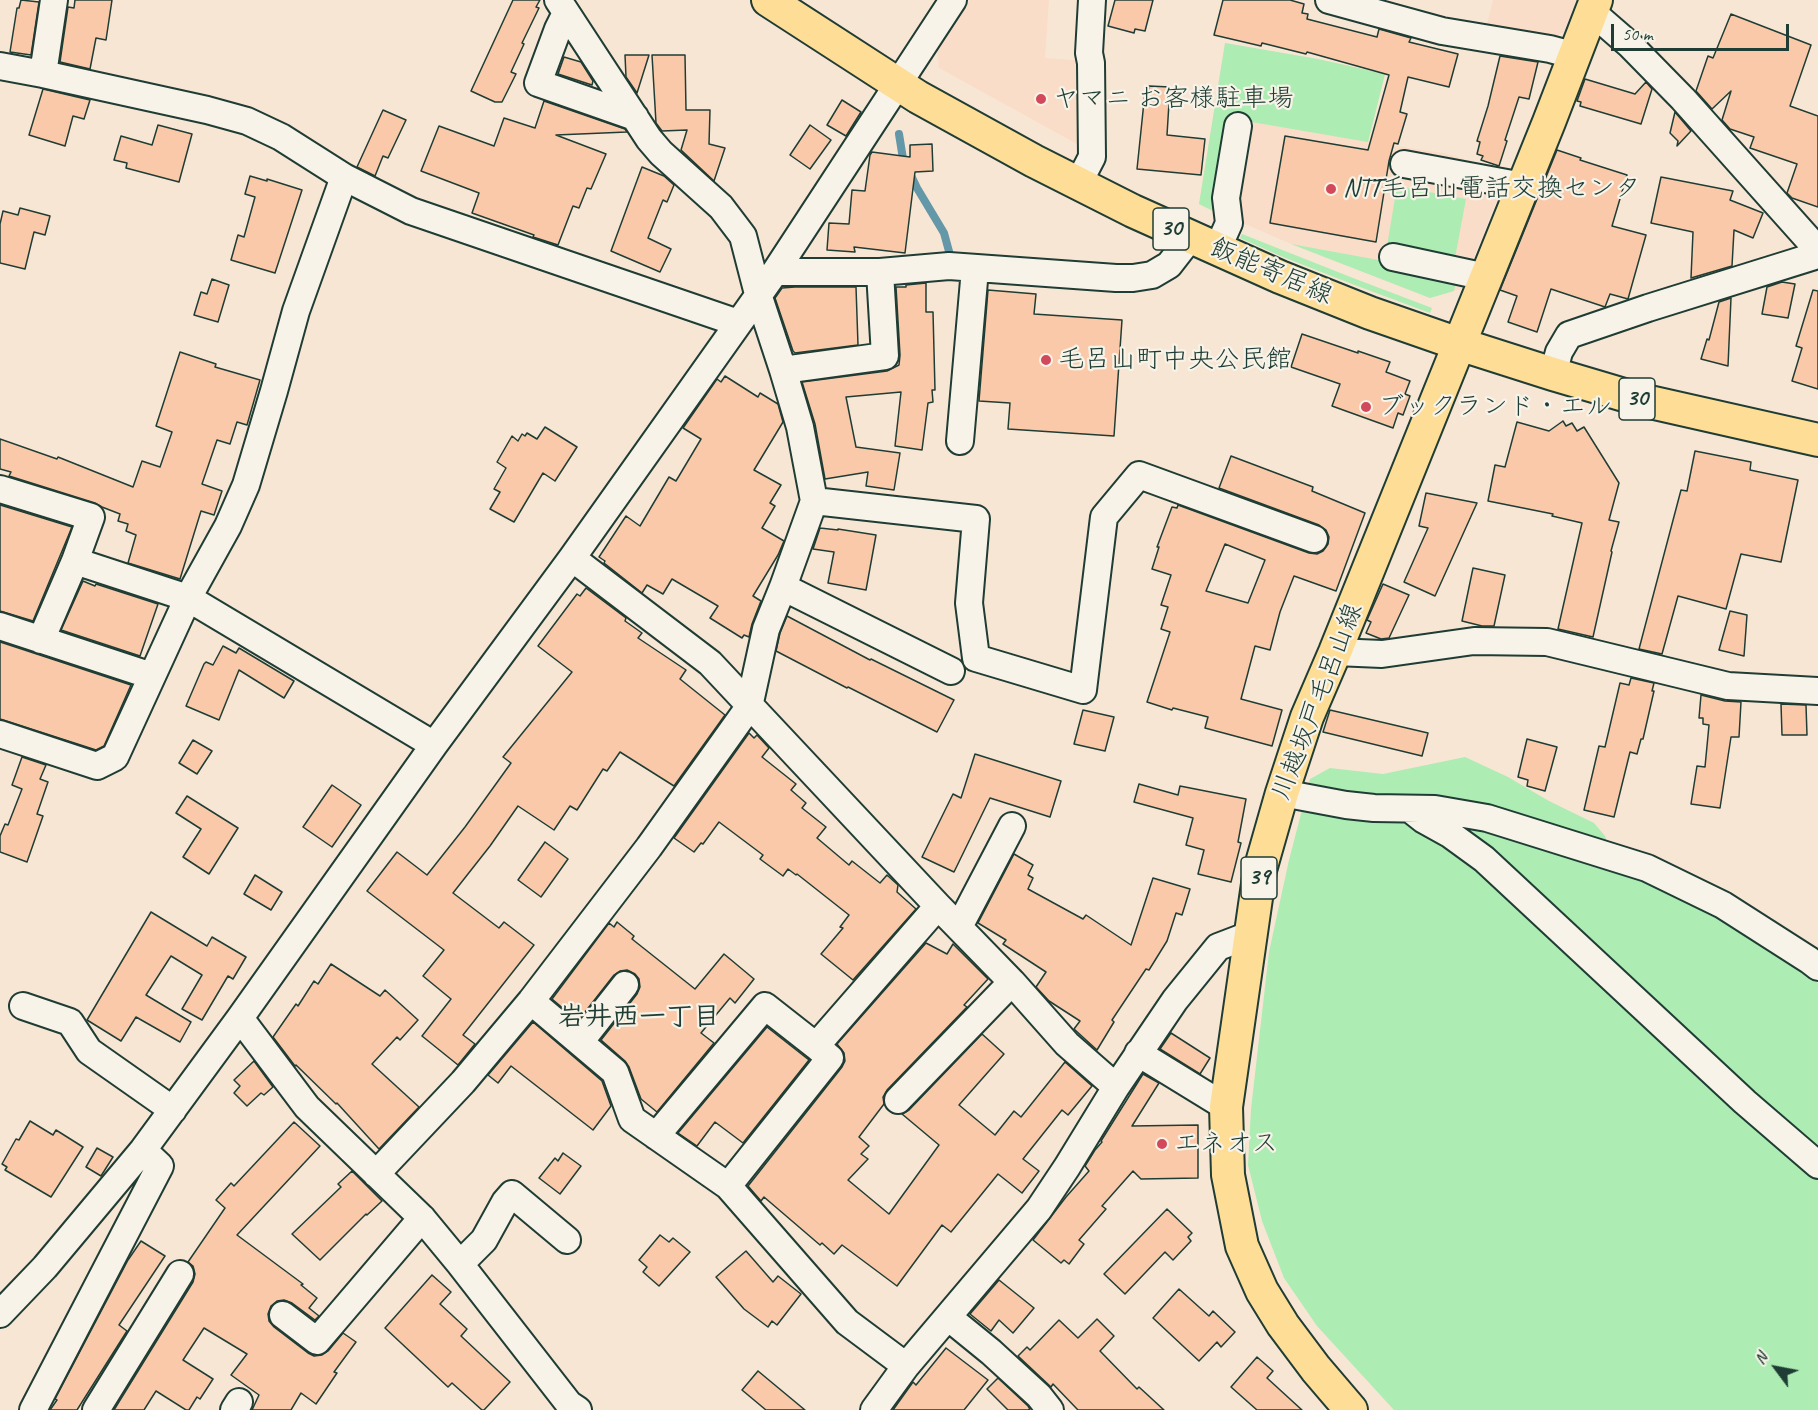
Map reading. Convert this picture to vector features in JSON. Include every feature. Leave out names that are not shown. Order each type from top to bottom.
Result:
[{"type":"main road","name":"飯能寄居線","points":[[768,0],[897,84],[973,128],[1078,184],[1218,250],[1370,313],[1553,374],[1641,400],[1818,440]]},
{"type":"main road","name":"川越坂戸毛呂山線","points":[[1351,1410],[1283,1325],[1262,1291],[1242,1246],[1228,1175],[1226,1107],[1260,870],[1307,717],[1576,56],[1594,6]]},
{"type":"street","points":[[43,74],[54,0]]},
{"type":"street","points":[[0,1314],[45,1267],[143,1150],[240,1018],[775,272],[953,0]]},
{"type":"street","points":[[1078,184],[1092,157],[1089,53],[1092,0]]},
{"type":"street","points":[[1329,0],[1442,31],[1550,49],[1576,56]]},
{"type":"street","points":[[562,6],[558,29],[538,83],[635,117]]},
{"type":"street","points":[[376,1174],[463,1082],[531,1001],[649,847],[750,706],[766,629],[814,501],[800,427],[758,294],[743,236],[721,207],[661,153],[562,6]]},
{"type":"street","points":[[1594,6],[1683,99],[1818,250]]},
{"type":"street","points":[[0,66],[207,110],[247,121],[281,137],[344,177],[411,211],[738,323]]},
{"type":"street","points":[[1218,250],[1229,223],[1226,198],[1238,126]]},
{"type":"street","points":[[1404,164],[1523,186]]},
{"type":"street","points":[[0,734],[96,766],[115,757],[188,598],[228,526],[246,485],[296,311],[344,177]]},
{"type":"street","points":[[775,272],[880,272],[949,266],[1133,278],[1152,275],[1169,265],[1190,238]]},
{"type":"street","points":[[1553,374],[1559,352],[1569,334],[1818,255]]},
{"type":"street","points":[[1393,257],[1486,277]]},
{"type":"street","points":[[960,441],[975,268]]},
{"type":"street","points":[[783,370],[885,356],[880,272]]},
{"type":"street","points":[[814,501],[975,519],[969,603],[976,658],[1083,690],[1104,517],[1139,475],[1314,539]]},
{"type":"street","points":[[0,489],[91,516],[75,561],[41,640]]},
{"type":"street","points":[[572,558],[710,663],[1012,982],[1067,1044],[1116,1087]]},
{"type":"street","points":[[75,561],[188,598],[434,745]]},
{"type":"street","points":[[783,587],[951,671]]},
{"type":"street","points":[[0,626],[152,676]]},
{"type":"street","points":[[1335,652],[1382,654],[1474,641],[1546,642],[1728,686],[1818,692]]},
{"type":"street","points":[[1282,793],[1346,805],[1435,809],[1487,818],[1647,868],[1724,905],[1818,967]]},
{"type":"street","points":[[1410,809],[1484,859],[1745,1102],[1818,1165]]},
{"type":"street","points":[[959,927],[1012,826]]},
{"type":"street","points":[[816,1046],[938,906]]},
{"type":"street","points":[[874,1410],[906,1366],[1039,1209],[1174,1000],[1218,947],[1252,934]]},
{"type":"street","points":[[898,1100],[1012,982]]},
{"type":"street","points":[[580,1042],[625,985]]},
{"type":"street","points":[[531,1001],[615,1072],[632,1119],[728,1186],[847,1322],[906,1366]]},
{"type":"street","points":[[23,1006],[70,1022],[88,1051],[173,1110]]},
{"type":"street","points":[[656,1136],[765,1006],[830,1058],[728,1186]]},
{"type":"street","points":[[240,1018],[307,1107],[422,1218],[574,1407]]},
{"type":"street","points":[[1138,1053],[1226,1107]]},
{"type":"street","points":[[33,1410],[160,1166],[143,1150]]},
{"type":"street","points":[[460,1264],[484,1240],[505,1202],[512,1194],[567,1240]]},
{"type":"street","points":[[283,1315],[316,1341],[422,1218]]},
{"type":"street","points":[[96,1410],[180,1275]]},
{"type":"street","points":[[948,1317],[991,1352],[1039,1396],[1050,1410]]},
{"type":"street","points":[[545,1410],[574,1407]]},
{"type":"shaded area","points":[[970,0],[1049,0],[1045,58],[1086,61],[1086,149],[939,68],[937,51]]},
{"type":"shaded area","points":[[1493,0],[1576,0],[1564,32],[1549,41],[1485,33]]},
{"type":"shaded area","points":[[1225,43],[1318,59],[1385,74],[1368,142],[1444,153],[1508,173],[1461,289],[1430,298],[1291,244],[1199,204]]},
{"type":"green space","points":[[1225,43],[1318,59],[1385,74],[1368,142],[1234,119],[1217,213],[1199,204]]},
{"type":"green space","points":[[1397,186],[1466,199],[1455,258],[1387,246]]},
{"type":"green space","points":[[1242,234],[1432,308],[1430,313],[1283,257],[1240,238]]},
{"type":"green space","points":[[1291,244],[1384,261],[1456,281],[1454,291],[1430,298]]},
{"type":"green space","points":[[1465,757],[1594,823],[1605,836],[1616,867],[1683,897],[1745,933],[1818,983],[1818,1410],[1394,1410],[1317,1326],[1284,1278],[1262,1221],[1248,1165],[1251,1109],[1269,952],[1310,779],[1330,768],[1383,774]]},
{"type":"building","points":[[21,0],[39,2],[31,55],[10,52],[17,8]]},
{"type":"building","points":[[75,0],[112,0],[106,40],[96,38],[90,69],[60,62],[68,7],[74,8]]},
{"type":"building","points":[[513,0],[540,0],[536,7],[539,8],[511,72],[516,74],[502,102],[495,102],[471,91]]},
{"type":"building","points":[[1115,0],[1153,0],[1145,31],[1135,29],[1134,33],[1108,26]]},
{"type":"building","points":[[1223,0],[1290,0],[1304,4],[1302,13],[1308,14],[1307,19],[1377,37],[1379,29],[1411,38],[1409,42],[1458,54],[1449,87],[1408,77],[1400,112],[1407,114],[1398,144],[1394,143],[1389,161],[1376,242],[1270,223],[1285,136],[1368,150],[1389,75],[1307,52],[1306,54],[1262,43],[1261,46],[1214,35]]},
{"type":"building","points":[[1731,14],[1811,45],[1790,106],[1818,116],[1818,207],[1792,198],[1787,193],[1797,164],[1750,148],[1754,137],[1730,129],[1722,120],[1731,91],[1712,109],[1696,91],[1708,56],[1713,58]]},
{"type":"building","points":[[625,55],[649,55],[637,93],[626,77]]},
{"type":"building","points":[[652,55],[685,55],[686,110],[710,110],[709,144],[725,148],[714,181],[681,150],[687,130],[662,131],[656,123]]},
{"type":"building","points":[[1500,56],[1538,62],[1529,99],[1519,97],[1499,166],[1481,160],[1483,156],[1477,154],[1480,142],[1477,141]]},
{"type":"building","points":[[564,57],[581,62],[593,81],[592,85],[558,74]]},
{"type":"building","points":[[1585,79],[1635,94],[1646,82],[1652,89],[1641,124],[1580,106],[1581,102],[1577,101]]},
{"type":"building","points":[[1149,86],[1170,87],[1167,135],[1205,139],[1201,175],[1137,169],[1145,92],[1149,92]]},
{"type":"building","points":[[43,89],[90,100],[84,119],[73,116],[65,146],[29,135]]},
{"type":"building","points":[[842,100],[861,112],[846,136],[827,125]]},
{"type":"building","points":[[544,101],[625,129],[627,132],[556,135],[606,154],[591,189],[587,188],[579,208],[573,206],[558,245],[472,213],[479,193],[421,171],[439,126],[494,146],[504,118],[535,128]]},
{"type":"building","points":[[383,110],[406,120],[388,158],[383,156],[375,176],[357,167]]},
{"type":"building","points":[[1675,112],[1691,131],[1677,146],[1678,141],[1670,133]]},
{"type":"building","points":[[158,125],[192,134],[179,182],[126,168],[127,163],[114,160],[121,136],[152,145]]},
{"type":"building","points":[[810,125],[831,140],[810,169],[790,155]]},
{"type":"building","points":[[932,144],[933,171],[915,172],[905,253],[854,247],[855,252],[827,250],[829,223],[849,224],[852,190],[865,191],[872,152],[910,157],[910,145]]},
{"type":"building","points":[[1557,150],[1627,175],[1612,226],[1646,235],[1628,299],[1610,294],[1605,307],[1551,289],[1537,332],[1508,322],[1517,296],[1500,290]]},
{"type":"building","points":[[642,167],[664,176],[674,185],[667,202],[663,200],[648,238],[671,249],[660,272],[611,251]]},
{"type":"building","points":[[250,176],[302,190],[275,273],[231,260],[238,235],[244,237],[255,197],[245,194]]},
{"type":"building","points":[[1661,177],[1733,191],[1730,200],[1763,213],[1753,238],[1734,230],[1732,266],[1691,278],[1693,232],[1651,223]]},
{"type":"building","points":[[20,208],[50,216],[45,235],[34,232],[25,269],[0,263],[0,224],[3,211],[18,215]]},
{"type":"building","points":[[212,279],[229,285],[218,322],[194,315],[201,292],[207,294]]},
{"type":"building","points":[[1782,282],[1795,284],[1788,318],[1762,314],[1767,287]]},
{"type":"building","points":[[926,283],[926,312],[933,312],[935,390],[932,390],[933,402],[928,403],[922,450],[895,446],[901,392],[846,397],[856,447],[900,453],[894,490],[866,486],[868,472],[825,479],[815,424],[802,382],[887,371],[899,365],[896,287]]},
{"type":"building","points":[[856,287],[858,345],[795,353],[775,298],[782,288]]},
{"type":"building","name":"毛呂山町中央公民館","points":[[988,290],[1036,294],[1034,314],[1122,320],[1114,436],[1008,429],[1010,403],[979,401]]},
{"type":"building","points":[[1813,290],[1818,291],[1818,389],[1792,381],[1802,348],[1796,346]]},
{"type":"building","points":[[1731,298],[1728,366],[1701,359],[1707,339],[1709,340],[1719,302]]},
{"type":"building","points":[[1302,334],[1390,362],[1386,372],[1410,381],[1405,394],[1410,396],[1403,415],[1398,413],[1393,428],[1332,406],[1340,384],[1291,367]]},
{"type":"building","points":[[180,352],[216,364],[215,367],[260,380],[247,425],[237,422],[230,444],[217,440],[202,484],[222,491],[214,515],[201,511],[180,579],[128,563],[136,535],[126,531],[128,524],[118,521],[120,514],[95,503],[9,476],[11,472],[0,469],[0,439],[57,459],[58,457],[133,487],[142,461],[160,467],[172,432],[156,426]]},
{"type":"building","points":[[725,376],[758,397],[760,393],[778,404],[783,422],[754,470],[781,485],[770,503],[775,506],[762,528],[784,541],[753,596],[761,601],[749,637],[744,635],[742,638],[710,618],[718,606],[672,579],[663,594],[647,585],[642,593],[599,557],[626,516],[640,526],[669,477],[676,481],[701,439],[683,428],[717,379],[721,382]]},
{"type":"building","points":[[1563,421],[1566,426],[1572,423],[1577,431],[1584,427],[1619,483],[1609,520],[1619,522],[1593,637],[1558,629],[1582,523],[1552,516],[1553,514],[1488,501],[1495,465],[1505,467],[1517,422],[1549,431]]},
{"type":"building","points":[[545,427],[577,447],[555,481],[543,473],[514,522],[490,509],[500,492],[494,489],[506,468],[497,462],[512,436],[518,441],[522,434],[525,436],[527,433],[537,439]]},
{"type":"building","points":[[1695,451],[1751,462],[1750,470],[1798,480],[1781,562],[1741,554],[1726,609],[1678,596],[1662,654],[1639,649],[1681,490],[1687,491]]},
{"type":"building","points":[[1231,456],[1313,487],[1312,491],[1365,513],[1336,591],[1294,576],[1280,612],[1270,650],[1255,646],[1241,699],[1282,710],[1272,746],[1205,728],[1208,717],[1147,702],[1170,632],[1161,629],[1168,607],[1161,605],[1171,575],[1152,569],[1159,547],[1157,547],[1172,507],[1177,508],[1178,505],[1309,553],[1317,554],[1323,551],[1328,544],[1329,537],[1326,530],[1319,525],[1219,488]],"holes":[[[1225,544],[1265,560],[1248,603],[1206,591]]]},
{"type":"building","points":[[1426,493],[1477,503],[1435,596],[1404,582],[1428,528],[1419,526]]},
{"type":"building","points":[[0,505],[72,527],[33,621],[0,611]]},
{"type":"building","points":[[820,528],[876,535],[866,590],[828,583],[834,552],[813,549]]},
{"type":"building","points":[[1473,568],[1505,575],[1494,626],[1482,626],[1462,621]]},
{"type":"building","points":[[83,581],[158,604],[140,656],[61,630]]},
{"type":"building","points":[[1383,584],[1409,595],[1389,638],[1381,639],[1366,633],[1371,622],[1367,620]]},
{"type":"building","points":[[586,588],[642,633],[638,638],[686,670],[680,679],[725,715],[674,786],[620,752],[607,771],[603,769],[577,810],[570,806],[554,830],[518,806],[453,893],[499,928],[504,922],[534,945],[463,1035],[475,1044],[458,1065],[422,1036],[451,999],[423,976],[444,950],[367,891],[397,852],[427,875],[465,827],[511,763],[503,757],[572,672],[538,646],[577,594],[580,596]]},
{"type":"building","points":[[1730,611],[1747,615],[1744,656],[1719,650]]},
{"type":"building","points":[[787,616],[870,660],[954,700],[937,732],[776,651]]},
{"type":"building","points":[[0,642],[131,685],[104,746],[96,750],[0,719]]},
{"type":"building","points":[[223,646],[236,653],[239,648],[294,681],[284,698],[239,670],[219,720],[186,706],[204,664],[206,662],[213,665]]},
{"type":"building","points":[[1631,678],[1654,683],[1643,739],[1641,739],[1637,754],[1630,752],[1614,817],[1584,810],[1599,746],[1605,747],[1620,683],[1629,685]]},
{"type":"building","points":[[1701,695],[1741,702],[1739,737],[1731,737],[1720,808],[1691,804],[1697,766],[1705,767],[1709,725],[1703,724],[1703,718],[1699,718]]},
{"type":"building","points":[[1781,704],[1806,705],[1807,735],[1782,735]]},
{"type":"building","points":[[1083,710],[1114,717],[1105,751],[1074,744]]},
{"type":"building","points":[[1330,710],[1428,733],[1422,756],[1323,732]]},
{"type":"building","points":[[749,733],[754,738],[757,735],[769,748],[762,757],[796,784],[791,790],[806,803],[802,808],[826,827],[817,838],[849,865],[852,861],[880,883],[887,875],[898,885],[897,892],[916,909],[853,980],[821,954],[843,928],[840,927],[849,915],[797,874],[788,869],[783,876],[760,859],[763,855],[719,822],[694,852],[674,838]]},
{"type":"building","points":[[1527,739],[1557,747],[1545,791],[1527,786],[1528,780],[1518,777]]},
{"type":"building","points":[[193,740],[212,751],[197,774],[179,763]]},
{"type":"building","points":[[975,754],[1061,781],[1050,817],[990,798],[954,872],[922,857],[953,794],[961,798]]},
{"type":"building","points":[[22,757],[46,765],[40,779],[48,782],[37,814],[43,816],[27,862],[0,852],[0,836],[5,824],[8,825],[22,789],[12,785]]},
{"type":"building","points":[[1139,784],[1178,795],[1180,786],[1246,799],[1238,842],[1241,843],[1231,882],[1198,874],[1204,850],[1186,845],[1193,818],[1134,802]]},
{"type":"building","points":[[332,785],[361,805],[332,847],[303,827]]},
{"type":"building","points":[[187,796],[238,828],[209,874],[183,857],[201,829],[176,813]]},
{"type":"building","points":[[545,842],[568,859],[541,897],[518,880]]},
{"type":"building","points":[[1014,854],[1033,865],[1028,875],[1033,878],[1028,889],[1083,919],[1086,915],[1131,945],[1153,878],[1190,889],[1182,915],[1176,913],[1167,941],[1112,1020],[1114,1022],[1097,1050],[1074,1029],[1080,1021],[1049,1001],[1036,987],[1046,972],[1003,944],[1006,940],[978,923]]},
{"type":"building","points":[[255,875],[282,892],[271,910],[244,894]]},
{"type":"building","points":[[151,912],[207,946],[212,937],[246,957],[233,979],[228,976],[202,1020],[182,1009],[202,975],[171,956],[146,995],[191,1022],[180,1042],[136,1017],[121,1041],[87,1020]]},
{"type":"building","points":[[617,922],[634,936],[632,939],[695,989],[724,954],[754,979],[735,1003],[730,998],[701,1033],[714,1043],[657,1112],[641,1099],[625,1061],[601,1040],[637,994],[640,987],[639,979],[635,974],[627,970],[614,975],[578,1021],[552,999],[609,923],[614,927]]},
{"type":"building","points":[[926,943],[947,954],[953,944],[988,979],[964,1005],[967,1007],[887,1090],[883,1097],[884,1104],[859,1137],[869,1146],[861,1154],[868,1159],[848,1180],[889,1214],[939,1145],[902,1114],[909,1110],[982,1034],[1004,1054],[959,1105],[995,1135],[1014,1111],[1021,1117],[1065,1062],[1092,1086],[1068,1115],[1062,1110],[1023,1159],[1039,1171],[1022,1193],[998,1174],[951,1232],[942,1225],[897,1286],[842,1245],[834,1254],[822,1243],[820,1245],[764,1197],[761,1201],[748,1186],[842,1067],[845,1061],[844,1053],[837,1044]]},
{"type":"building","points":[[331,964],[380,996],[385,990],[418,1020],[400,1040],[397,1037],[372,1064],[419,1107],[379,1149],[337,1103],[295,1066],[273,1037],[296,1004],[298,1006],[314,981],[318,984]]},
{"type":"building","points":[[533,1022],[602,1081],[611,1106],[593,1130],[511,1066],[498,1083],[488,1075]]},
{"type":"building","points":[[767,1027],[809,1060],[743,1143],[715,1122],[697,1146],[678,1133]]},
{"type":"building","points":[[1171,1033],[1210,1058],[1200,1074],[1160,1049]]},
{"type":"building","points":[[254,1061],[273,1087],[264,1095],[261,1093],[247,1106],[234,1093],[240,1086],[234,1080]]},
{"type":"building","points":[[1143,1074],[1159,1083],[1132,1126],[1198,1125],[1198,1178],[1141,1179],[1133,1171],[1102,1206],[1106,1209],[1079,1240],[1084,1244],[1069,1264],[1064,1260],[1061,1263],[1033,1240],[1089,1171],[1085,1166]]},
{"type":"building","points":[[30,1121],[53,1135],[56,1130],[83,1147],[51,1197],[5,1170],[7,1167],[2,1164],[16,1139],[19,1140]]},
{"type":"building","points":[[294,1122],[320,1146],[237,1235],[303,1284],[301,1285],[317,1298],[309,1308],[319,1316],[315,1320],[292,1303],[284,1300],[277,1301],[271,1306],[268,1314],[269,1321],[274,1327],[314,1356],[328,1351],[343,1333],[356,1342],[334,1372],[337,1373],[316,1404],[301,1393],[291,1410],[252,1410],[259,1395],[231,1375],[247,1354],[204,1328],[183,1360],[213,1379],[200,1399],[197,1397],[189,1410],[156,1391],[144,1410],[114,1410],[193,1282],[195,1274],[193,1266],[188,1262],[225,1208],[216,1200],[231,1183],[234,1186]]},
{"type":"building","points":[[97,1148],[113,1157],[101,1176],[86,1167]]},
{"type":"building","points":[[563,1153],[581,1166],[560,1194],[539,1178],[555,1158],[558,1161]]},
{"type":"building","points":[[352,1171],[382,1201],[320,1260],[292,1234],[341,1187],[338,1184]]},
{"type":"building","points":[[1167,1209],[1192,1233],[1188,1237],[1191,1241],[1173,1260],[1165,1252],[1125,1294],[1104,1274]]},
{"type":"building","points":[[660,1235],[669,1242],[673,1238],[690,1252],[659,1286],[643,1272],[647,1267],[639,1260]]},
{"type":"building","points":[[141,1241],[165,1256],[119,1325],[127,1331],[77,1410],[50,1410],[128,1260]]},
{"type":"building","points":[[746,1251],[773,1282],[778,1276],[801,1294],[777,1325],[772,1321],[768,1327],[744,1309],[716,1277]]},
{"type":"building","points":[[432,1275],[451,1292],[440,1304],[467,1329],[461,1336],[510,1382],[484,1410],[452,1383],[448,1387],[385,1328]]},
{"type":"building","points":[[999,1280],[1034,1308],[1013,1333],[999,1320],[991,1331],[970,1314]]},
{"type":"building","points":[[1179,1289],[1209,1316],[1213,1311],[1235,1332],[1221,1347],[1217,1342],[1199,1361],[1153,1318]]},
{"type":"building","points":[[1097,1319],[1114,1336],[1100,1351],[1137,1389],[1139,1387],[1164,1410],[1078,1410],[1053,1384],[1051,1387],[1018,1356],[1027,1347],[1030,1350],[1059,1320],[1078,1338]]},
{"type":"building","points":[[946,1348],[988,1380],[964,1410],[893,1410],[913,1382],[916,1385]]},
{"type":"building","points":[[1257,1357],[1273,1371],[1267,1378],[1302,1410],[1257,1410],[1231,1387]]},
{"type":"building","points":[[758,1371],[805,1410],[766,1410],[742,1390]]},
{"type":"building","points":[[998,1378],[1030,1409],[1008,1410],[987,1389]]},
{"type":"waterway","points":[[899,134],[903,159],[917,188],[944,233],[950,255]]},
{"type":"place","name":"ヤマニ お客様駐車場","points":[[1041,99]]},
{"type":"place","name":"NTT毛呂山電話交換センタ","points":[[1331,189]]},
{"type":"place","name":"毛呂山町中央公民館","points":[[1046,360]]},
{"type":"place","name":"ブックランド・エル","points":[[1366,407]]},
{"type":"place","name":"エネオス","points":[[1162,1144]]},
{"type":"district","name":"岩井西一丁目","points":[[639,1018]]}]
